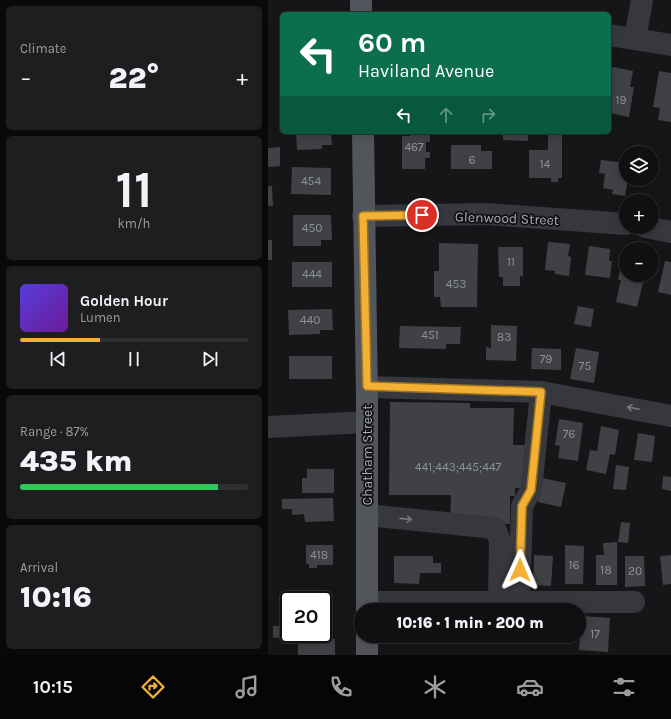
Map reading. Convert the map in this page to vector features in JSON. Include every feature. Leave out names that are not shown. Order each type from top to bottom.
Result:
[{"type":"main road","points":[[361,0],[361,12]]},
{"type":"main road","name":"Chatham Street","points":[[363,134],[363,216],[367,386],[367,603]]},
{"type":"main road","points":[[367,643],[367,655]]},
{"type":"street","points":[[635,39],[642,0]]},
{"type":"street","points":[[611,35],[671,46]]},
{"type":"street","name":"Glenwood Street","points":[[363,216],[486,214],[619,224]]},
{"type":"street","points":[[659,230],[671,232]]},
{"type":"street","points":[[367,386],[541,392],[671,416]]},
{"type":"street","points":[[509,602],[522,506],[531,490],[541,392]]},
{"type":"street","points":[[268,427],[367,422]]},
{"type":"street","points":[[367,515],[495,528],[500,541],[509,602]]},
{"type":"street","points":[[474,603],[634,602]]},
{"type":"building","points":[[611,66],[633,71],[630,87],[634,87],[629,117],[611,113]]},
{"type":"building","points":[[659,71],[671,73],[671,122],[658,120],[660,108],[653,107]]},
{"type":"building","points":[[296,134],[331,134],[332,145],[322,145],[322,149],[297,150]]},
{"type":"building","points":[[410,134],[430,134],[430,142],[426,142],[426,152],[430,152],[430,158],[425,158],[425,169],[402,169],[402,136],[410,136]]},
{"type":"building","points":[[503,134],[528,134],[528,141],[503,140]]},
{"type":"building","points":[[548,134],[562,134],[562,178],[558,178],[558,182],[551,182],[551,178],[529,178],[529,150],[548,150]]},
{"type":"building","points":[[451,145],[481,145],[481,151],[492,151],[492,169],[451,169]]},
{"type":"building","points":[[280,147],[280,166],[268,167],[268,148]]},
{"type":"building","points":[[601,160],[619,162],[619,186],[627,186],[625,194],[612,194],[613,190],[603,188],[605,174],[599,173]]},
{"type":"building","points":[[292,167],[331,168],[331,195],[291,194]]},
{"type":"building","points":[[268,186],[272,186],[273,206],[268,206]]},
{"type":"building","points":[[293,215],[331,215],[332,240],[321,240],[321,246],[293,246]]},
{"type":"building","points":[[268,240],[272,240],[272,260],[268,260]]},
{"type":"building","points":[[548,242],[570,244],[568,256],[571,257],[569,276],[555,274],[555,271],[545,270]]},
{"type":"building","points":[[439,243],[478,244],[477,307],[441,307],[440,297],[434,297],[434,271],[439,271]]},
{"type":"building","points":[[589,246],[610,249],[609,261],[612,261],[610,278],[585,275]]},
{"type":"building","points":[[498,247],[523,247],[523,276],[520,276],[520,286],[503,286],[503,277],[499,277]]},
{"type":"building","points":[[665,261],[671,262],[671,295],[658,292]]},
{"type":"building","points":[[292,262],[332,262],[332,287],[292,287]]},
{"type":"building","points":[[621,282],[643,282],[637,307],[616,302]]},
{"type":"building","points":[[578,306],[594,309],[591,327],[574,324]]},
{"type":"building","points":[[332,309],[333,330],[320,330],[320,334],[289,335],[288,310]]},
{"type":"building","points":[[491,325],[517,326],[516,361],[486,360],[486,347],[491,348]]},
{"type":"building","points":[[400,326],[461,327],[460,344],[446,344],[446,349],[399,348]]},
{"type":"building","points":[[532,348],[561,349],[561,370],[531,369]]},
{"type":"building","points":[[576,348],[599,352],[594,383],[570,379]]},
{"type":"building","points":[[289,356],[332,356],[332,379],[289,379]]},
{"type":"building","points":[[390,402],[470,403],[470,408],[514,408],[513,445],[527,445],[527,488],[515,488],[515,496],[510,496],[510,524],[450,523],[451,495],[389,495]]},
{"type":"building","points":[[559,419],[583,423],[578,461],[558,458],[560,446],[555,445]]},
{"type":"building","points":[[601,426],[619,430],[615,455],[610,454],[606,474],[586,470],[590,450],[597,451]]},
{"type":"building","points":[[638,433],[655,436],[652,462],[634,460]]},
{"type":"building","points":[[616,465],[629,467],[626,490],[613,489]]},
{"type":"building","points":[[307,469],[334,469],[334,493],[302,493],[302,478],[307,478]]},
{"type":"building","points":[[663,476],[671,477],[671,491],[662,489]]},
{"type":"building","points":[[542,478],[566,483],[561,507],[538,502]]},
{"type":"building","points":[[333,498],[334,521],[305,522],[304,514],[292,515],[292,509],[282,509],[282,499]]},
{"type":"building","points":[[621,522],[630,523],[628,543],[618,542]]},
{"type":"building","points":[[617,542],[617,585],[596,585],[596,555],[604,555],[603,543]]},
{"type":"building","points":[[306,545],[333,545],[333,565],[317,565],[317,568],[309,568],[309,564],[306,564]]},
{"type":"building","points":[[565,545],[584,546],[583,584],[565,584]]},
{"type":"building","points":[[534,555],[553,556],[551,586],[533,585]]},
{"type":"building","points":[[671,555],[671,584],[663,585],[660,556]]},
{"type":"building","points":[[394,556],[433,556],[433,563],[441,563],[441,573],[420,573],[419,584],[394,583]]},
{"type":"building","points":[[625,556],[644,556],[645,586],[625,587]]},
{"type":"building","points":[[586,616],[610,618],[608,652],[579,650],[580,643],[586,643]]},
{"type":"building","points":[[273,626],[280,626],[280,638],[273,638]]},
{"type":"building","points":[[332,639],[335,639],[335,655],[298,655],[298,643],[332,643]]},
{"type":"route","points":[[422,215],[363,216],[367,386],[541,392],[531,490],[522,506],[520,570]]}]
